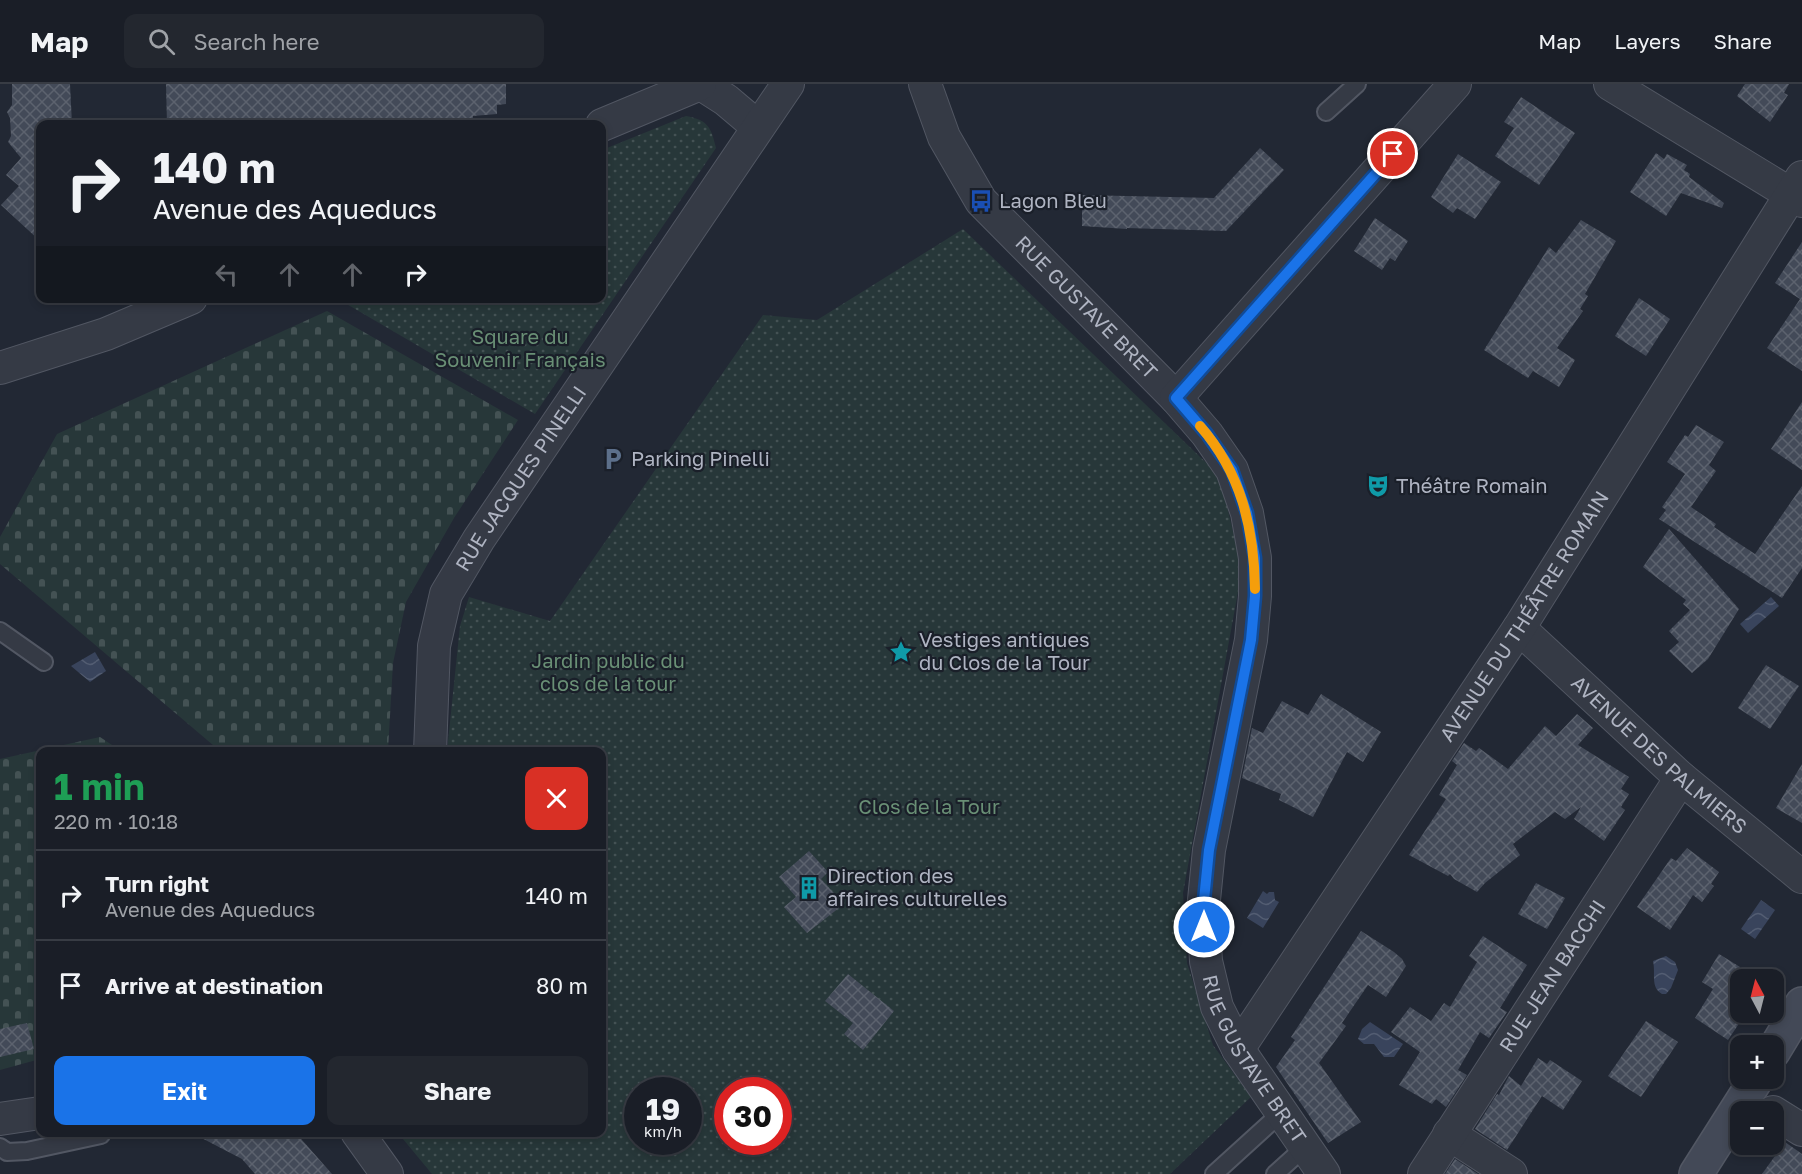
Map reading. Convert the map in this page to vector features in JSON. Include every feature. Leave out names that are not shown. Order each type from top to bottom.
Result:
[{"type":"main road","points":[[1783,1035],[1802,1004]]},
{"type":"main road","points":[[1696,1174],[1762,1099]]},
{"type":"street","points":[[606,124],[701,84],[726,99],[758,127]]},
{"type":"street","name":"RUE JACQUES PINELLI","points":[[430,747],[434,646],[446,594],[479,539],[788,84]]},
{"type":"street","name":"RUE GUSTAVE BRET","points":[[926,84],[944,137],[981,201],[1176,398],[1207,434],[1232,470],[1247,513],[1255,558],[1255,596],[1251,640],[1209,850],[1203,910],[1206,962],[1217,1006],[1239,1049],[1324,1174]]},
{"type":"street","points":[[1176,398],[1455,84]]},
{"type":"street","points":[[1610,84],[1798,191]]},
{"type":"street","name":"AVENUE DU THÉÂTRE ROMAIN","points":[[1239,1049],[1519,628],[1798,191]]},
{"type":"street","points":[[0,368],[106,334],[179,303]]},
{"type":"street","name":"AVENUE DES PALMIERS","points":[[1519,628],[1681,778],[1802,877]]},
{"type":"street","name":"RUE JEAN BACCHI","points":[[1424,1174],[1681,778]]},
{"type":"street","points":[[1762,1099],[1802,1130]]},
{"type":"street","points":[[0,1119],[36,1114]]},
{"type":"street","points":[[1449,1134],[1511,1174]]},
{"type":"street","points":[[361,1137],[387,1174]]},
{"type":"lane","points":[[1326,112],[1357,84]]},
{"type":"lane","points":[[0,631],[44,662]]},
{"type":"lane","points":[[1214,1174],[1281,1113]]},
{"type":"lane","points":[[0,1147],[7,1152],[27,1151],[91,1137]]},
{"type":"lane","points":[[1275,1174],[1305,1146]]},
{"type":"green space","name":"Square du Souvenir Français","points":[[686,116],[704,122],[710,130],[716,148],[535,414],[345,303],[606,303],[606,148]]},
{"type":"green space","name":"Clos de la Tour","points":[[963,229],[1220,476],[1242,570],[1183,893],[1187,963],[1213,1045],[1251,1097],[1170,1174],[432,1174],[401,1137],[606,1137],[606,747],[447,747],[460,626],[469,597],[550,621],[763,315],[817,320]]},
{"type":"green space","points":[[327,311],[518,420],[454,518],[406,602],[393,663],[388,747],[215,747],[0,564],[0,537],[57,434]]},
{"type":"green space","points":[[100,737],[115,747],[55,747]]},
{"type":"green space","points":[[36,751],[36,1060],[0,1070],[0,759]]},
{"type":"water","points":[[1771,597],[1779,606],[1748,633],[1740,624]]},
{"type":"water","points":[[95,652],[106,671],[90,682],[71,666]]},
{"type":"water","points":[[1263,891],[1267,894],[1274,892],[1275,900],[1279,902],[1263,928],[1247,918]]},
{"type":"water","points":[[1761,900],[1775,910],[1755,939],[1741,929]]},
{"type":"water","points":[[1666,956],[1675,962],[1678,970],[1671,988],[1666,994],[1662,994],[1656,988],[1653,961]]},
{"type":"water","points":[[1370,1022],[1403,1044],[1394,1057],[1384,1057],[1374,1044],[1364,1044],[1358,1039],[1362,1029]]},
{"type":"building","points":[[12,84],[70,84],[72,120],[36,120],[36,237],[1,205],[19,186],[6,175],[21,158],[8,142],[11,136],[10,118],[7,112],[12,105]]},
{"type":"building","points":[[166,84],[506,84],[506,104],[497,105],[497,114],[473,116],[473,120],[167,120]]},
{"type":"building","points":[[1745,84],[1789,84],[1784,93],[1788,95],[1770,122],[1737,96]]},
{"type":"building","points":[[1521,97],[1575,133],[1539,185],[1495,156],[1514,128],[1504,122]]},
{"type":"building","points":[[1260,148],[1284,170],[1226,231],[1082,226],[1082,195],[1214,198]]},
{"type":"building","points":[[1656,153],[1664,159],[1667,154],[1687,165],[1684,170],[1690,174],[1689,177],[1724,203],[1722,208],[1681,193],[1666,216],[1630,192]]},
{"type":"building","points":[[1458,154],[1501,182],[1475,219],[1457,208],[1453,213],[1431,197]]},
{"type":"building","points":[[1375,218],[1408,241],[1395,261],[1390,258],[1382,270],[1354,251]]},
{"type":"building","points":[[1581,220],[1616,241],[1585,294],[1588,296],[1580,309],[1583,311],[1557,348],[1575,360],[1559,387],[1533,371],[1528,378],[1484,350],[1549,247],[1556,253]]},
{"type":"building","points":[[1802,242],[1802,371],[1767,348],[1800,299],[1775,283]]},
{"type":"building","points":[[1639,298],[1670,319],[1646,356],[1615,336]]},
{"type":"building","points":[[1802,402],[1802,470],[1771,449]]},
{"type":"building","points":[[1696,425],[1724,442],[1709,465],[1716,471],[1691,507],[1716,524],[1714,527],[1755,554],[1802,486],[1802,568],[1782,598],[1659,519],[1666,510],[1662,507],[1685,474],[1667,462],[1685,435],[1688,437]]},
{"type":"building","points":[[1669,529],[1739,609],[1708,659],[1692,673],[1669,651],[1679,642],[1669,631],[1690,610],[1683,604],[1686,600],[1643,567]]},
{"type":"building","points":[[1766,665],[1799,686],[1770,729],[1738,708]]},
{"type":"building","points":[[1321,694],[1381,732],[1363,762],[1347,752],[1313,817],[1279,800],[1281,794],[1242,778],[1252,728],[1263,733],[1282,701],[1308,715]]},
{"type":"building","points":[[1577,714],[1593,728],[1578,745],[1629,777],[1621,789],[1629,794],[1621,807],[1625,810],[1604,841],[1574,819],[1581,807],[1565,819],[1555,812],[1513,844],[1520,855],[1477,892],[1454,879],[1450,874],[1448,876],[1409,855],[1446,799],[1439,795],[1457,765],[1452,761],[1464,743],[1476,751],[1479,748],[1508,769],[1545,726],[1556,736]]},
{"type":"building","points":[[1802,764],[1802,823],[1776,808]]},
{"type":"building","points":[[1687,848],[1719,872],[1711,884],[1714,886],[1702,902],[1693,895],[1670,930],[1637,907],[1671,858],[1676,861]]},
{"type":"building","name":"Direction des affaires culturelles","points":[[809,851],[828,872],[821,879],[844,904],[807,933],[784,907],[796,897],[779,877]]},
{"type":"building","points":[[1536,883],[1565,898],[1547,929],[1518,914]]},
{"type":"building","points":[[1361,931],[1394,952],[1406,966],[1386,997],[1368,985],[1342,1023],[1346,1026],[1319,1063],[1361,1122],[1328,1143],[1276,1067],[1295,1040],[1291,1037]]},
{"type":"building","points":[[1483,936],[1527,965],[1500,1008],[1507,1012],[1489,1038],[1480,1032],[1458,1070],[1467,1075],[1446,1107],[1436,1099],[1432,1104],[1399,1085],[1420,1052],[1391,1032],[1410,1007],[1431,1021],[1444,1003],[1450,1007],[1477,962],[1469,956]]},
{"type":"building","points":[[1719,954],[1740,967],[1740,969],[1730,969],[1730,1023],[1739,1023],[1728,1040],[1695,1018],[1713,989],[1702,982]]},
{"type":"building","points":[[848,974],[894,1011],[863,1050],[844,1034],[853,1023],[825,1001]]},
{"type":"building","points":[[1646,1021],[1678,1042],[1641,1097],[1608,1076]]},
{"type":"building","points":[[27,1023],[34,1049],[0,1057],[0,1029]]},
{"type":"building","points":[[1538,1058],[1547,1064],[1550,1060],[1582,1081],[1563,1110],[1542,1096],[1507,1150],[1475,1129],[1497,1094],[1499,1095],[1509,1076],[1521,1086]]},
{"type":"building","points":[[200,1137],[299,1137],[332,1174],[255,1174],[242,1159]]},
{"type":"building","points":[[1784,1143],[1802,1154],[1802,1174],[1762,1174],[1776,1155],[1784,1155]]},
{"type":"building","points":[[1455,1159],[1478,1174],[1445,1174]]},
{"type":"slow traffic","points":[[1200,426],[1232,470],[1247,513],[1255,558],[1255,589]]},
{"type":"place","name":"Lagon Bleu","points":[[981,201]]},
{"type":"place","name":"Parking Pinelli","points":[[613,459]]},
{"type":"place","name":"Théâtre Romain","points":[[1378,486]]},
{"type":"place","name":"Vestiges antiques du Clos de la Tour","points":[[901,652]]},
{"type":"place","name":"Direction des affaires culturelles","points":[[809,888]]},
{"type":"route","points":[[1204,927],[1203,910],[1209,850],[1251,640],[1255,596],[1255,558],[1247,513],[1232,470],[1207,434],[1176,398],[1393,154]]},
{"type":"park label","name":"Jardin public du clos de la tour","points":[[608,672]]}]
